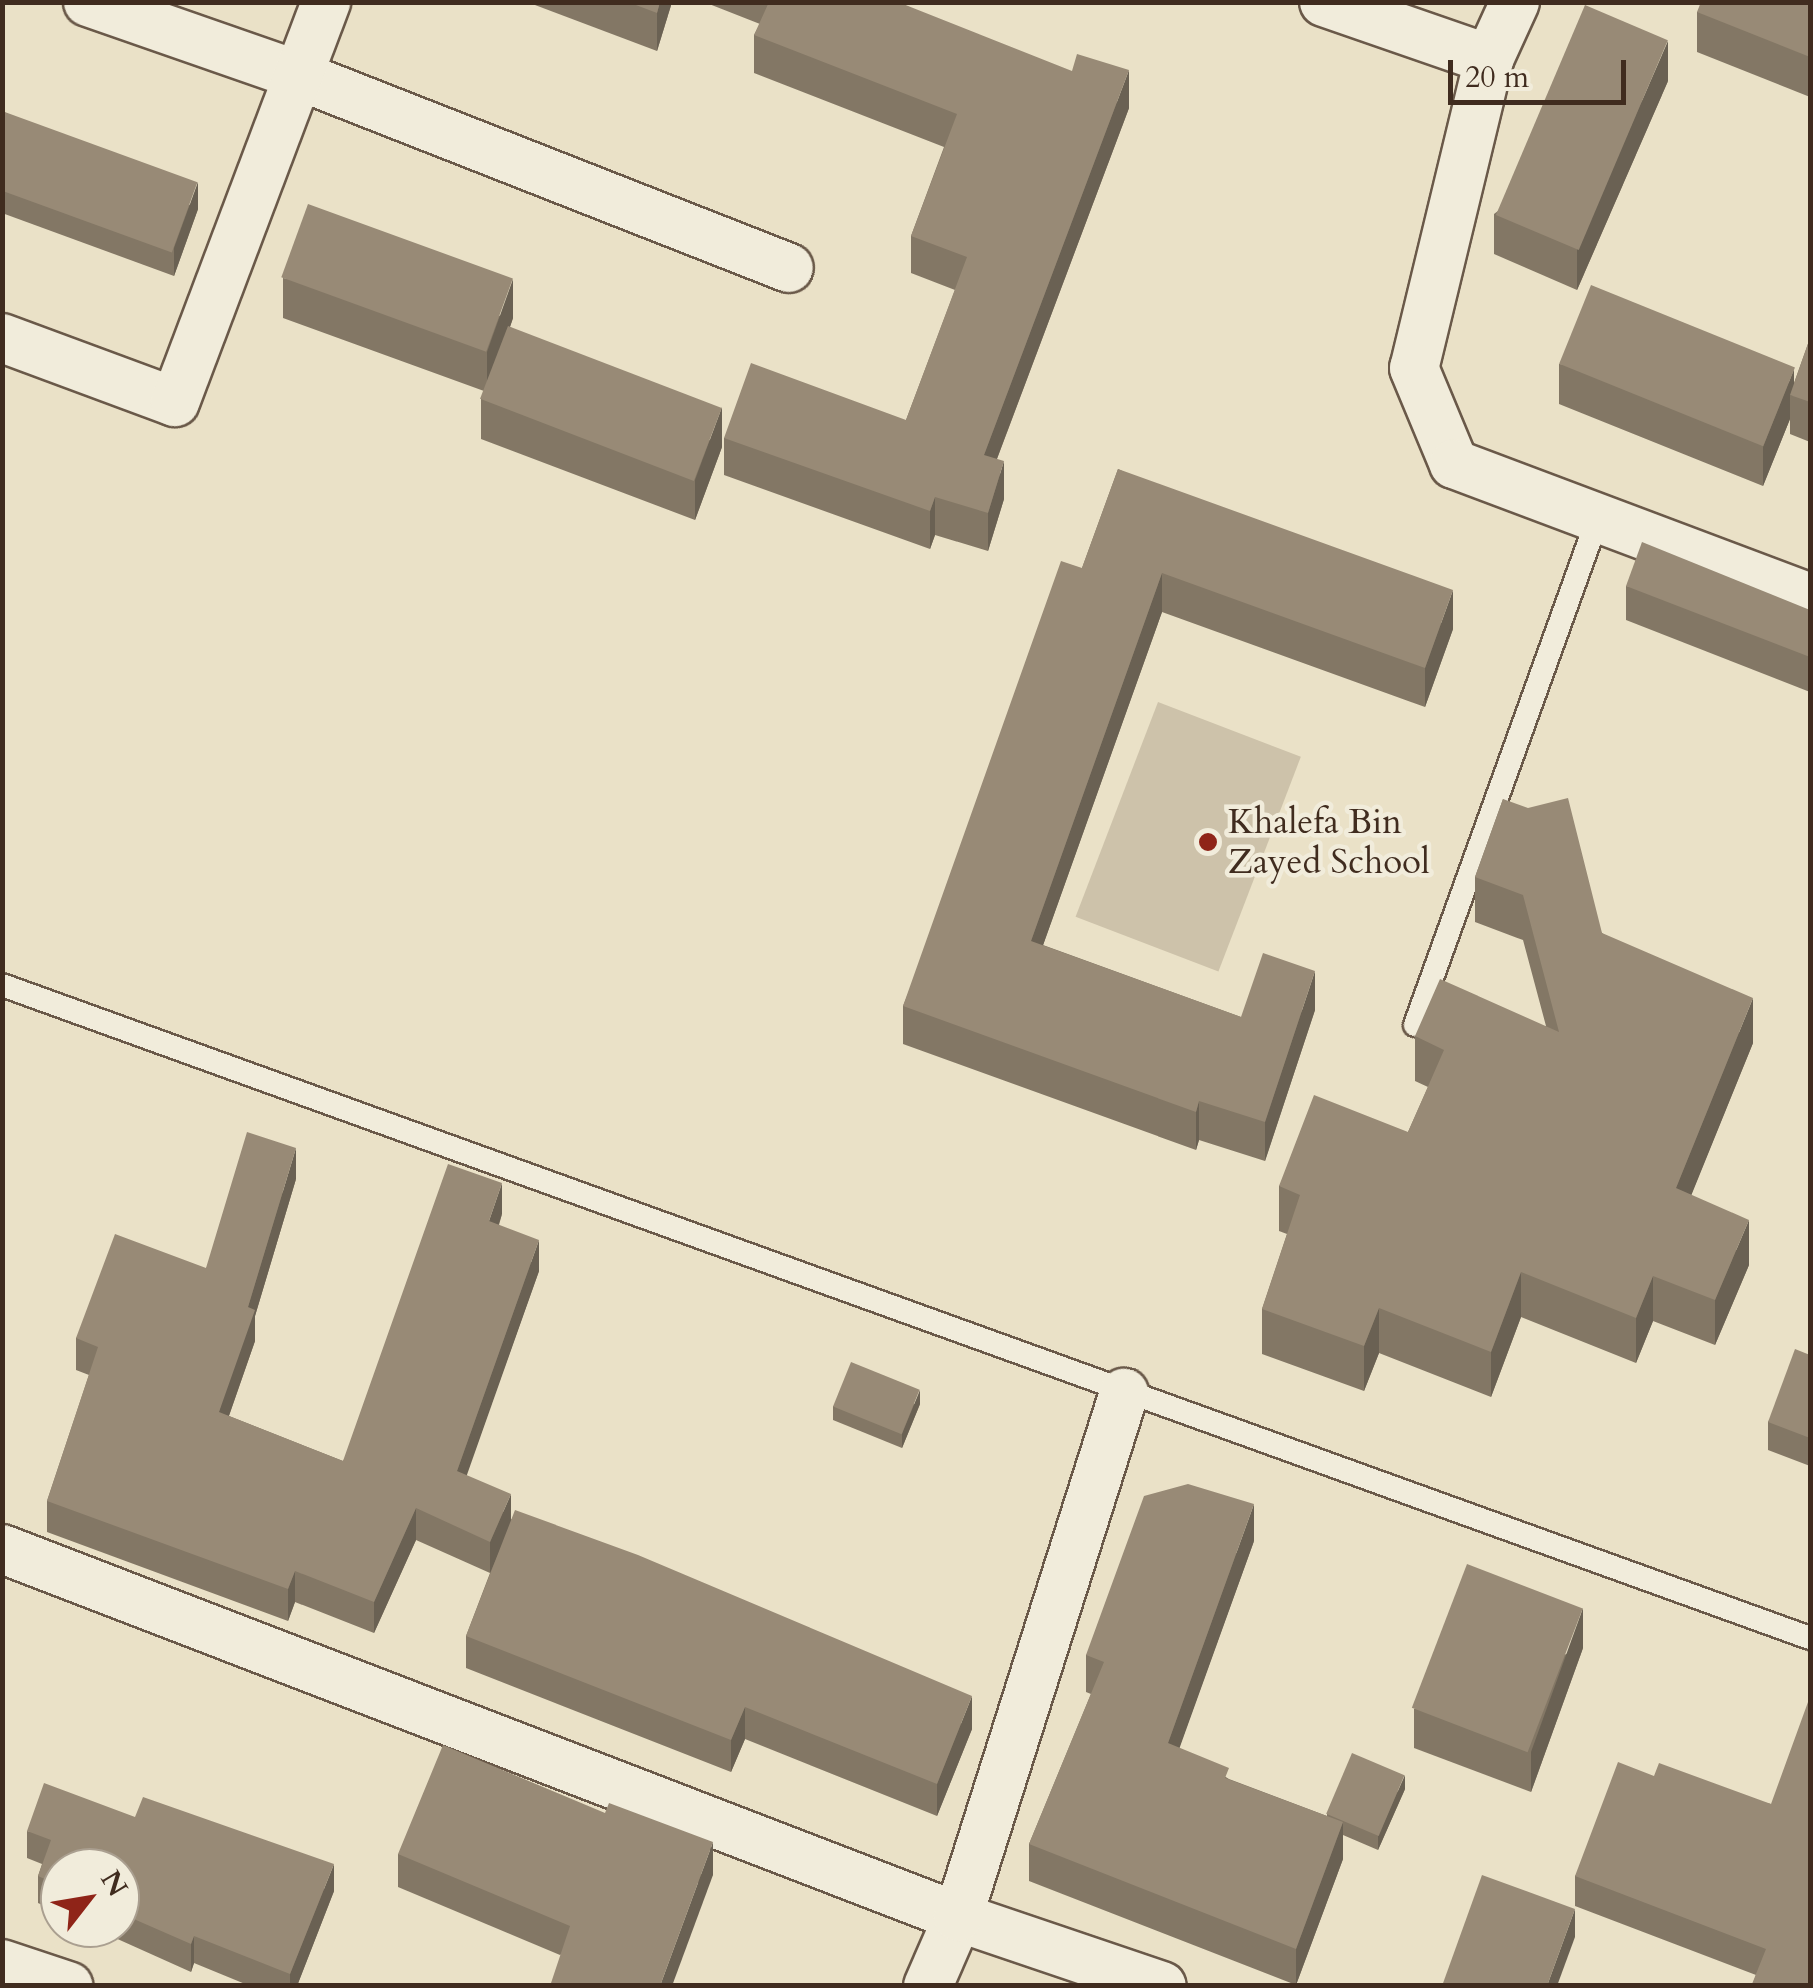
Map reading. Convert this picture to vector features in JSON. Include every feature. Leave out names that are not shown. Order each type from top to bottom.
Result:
[{"type":"street","points":[[88,2],[300,76],[788,268]]},
{"type":"street","points":[[2,338],[175,402],[326,2]]},
{"type":"street","points":[[1324,2],[1489,59]]},
{"type":"street","points":[[1515,2],[1489,59],[1414,368],[1454,464],[1596,523],[1810,598]]},
{"type":"street","points":[[928,1986],[958,1917],[1124,1393]]},
{"type":"street","points":[[2,1549],[958,1917],[1162,1986]]},
{"type":"street","points":[[2,1964],[68,1986]]},
{"type":"lane","points":[[1414,1025],[1596,523]]},
{"type":"lane","points":[[2,985],[1810,1638]]},
{"type":"shaded area","points":[[1158,702],[1301,757],[1218,972],[1076,917]]},
{"type":"building","points":[[628,2],[660,2],[657,13]]},
{"type":"building","points":[[769,2],[898,2],[1072,71],[1077,54],[1129,70],[984,455],[1004,461],[988,513],[935,497],[930,511],[724,438],[751,363],[906,420],[967,257],[911,236],[957,114],[754,35]]},
{"type":"building","points":[[1701,2],[1810,2],[1810,57],[1697,12]]},
{"type":"building","points":[[1585,5],[1668,40],[1579,250],[1496,215]]},
{"type":"building","points":[[2,111],[197,182],[172,253],[2,191]]},
{"type":"building","points":[[308,204],[513,279],[486,352],[281,277]]},
{"type":"building","points":[[1591,285],[1795,367],[1763,446],[1559,364]]},
{"type":"building","points":[[508,326],[722,408],[694,481],[480,399]]},
{"type":"building","points":[[1810,338],[1810,402],[1790,395]]},
{"type":"building","points":[[1118,469],[1453,590],[1425,668],[1162,573],[1031,941],[1241,1017],[1263,953],[1315,971],[1265,1122],[1199,1101],[1196,1112],[903,1006],[1061,561],[1082,568]]},
{"type":"building","points":[[1642,542],[1810,610],[1810,657],[1626,586]]},
{"type":"building","points":[[1568,798],[1602,933],[1753,998],[1676,1188],[1749,1220],[1715,1300],[1653,1276],[1636,1318],[1521,1272],[1491,1352],[1379,1308],[1364,1346],[1262,1309],[1300,1195],[1279,1186],[1314,1095],[1408,1132],[1444,1050],[1415,1036],[1440,979],[1559,1032],[1523,895],[1475,877],[1503,799],[1528,808]]},
{"type":"building","points":[[247,1132],[296,1148],[248,1307],[255,1310],[219,1412],[343,1461],[448,1164],[502,1183],[489,1221],[539,1240],[457,1471],[511,1494],[490,1542],[416,1508],[374,1602],[295,1571],[288,1589],[47,1501],[98,1347],[76,1338],[115,1234],[206,1268]]},
{"type":"building","points":[[1795,1349],[1810,1355],[1810,1438],[1768,1422]]},
{"type":"building","points":[[851,1362],[920,1390],[902,1434],[833,1407]]},
{"type":"building","points":[[1188,1484],[1254,1504],[1168,1743],[1229,1768],[1225,1778],[1343,1822],[1296,1949],[1029,1844],[1104,1662],[1086,1655],[1144,1496]]},
{"type":"building","points":[[515,1510],[638,1555],[972,1696],[937,1784],[745,1707],[731,1740],[466,1636]]},
{"type":"building","points":[[1467,1564],[1583,1608],[1528,1752],[1412,1708]]},
{"type":"building","points":[[1808,1702],[1810,1986],[1756,1986],[1752,1984],[1766,1949],[1575,1876],[1618,1762],[1654,1776],[1659,1763],[1771,1804]]},
{"type":"building","points":[[443,1745],[605,1813],[609,1803],[713,1842],[660,1986],[550,1986],[570,1926],[398,1854]]},
{"type":"building","points":[[1352,1753],[1404,1775],[1379,1836],[1326,1814]]},
{"type":"building","points":[[44,1783],[135,1817],[143,1797],[334,1864],[290,1974],[194,1936],[191,1944],[140,1922],[140,1848],[48,1848],[51,1840],[27,1831]]},
{"type":"building","points":[[1482,1875],[1575,1909],[1547,1986],[1442,1986]]},
{"type":"place","name":"Khalefa Bin Zayed School","points":[[1208,842]]}]
